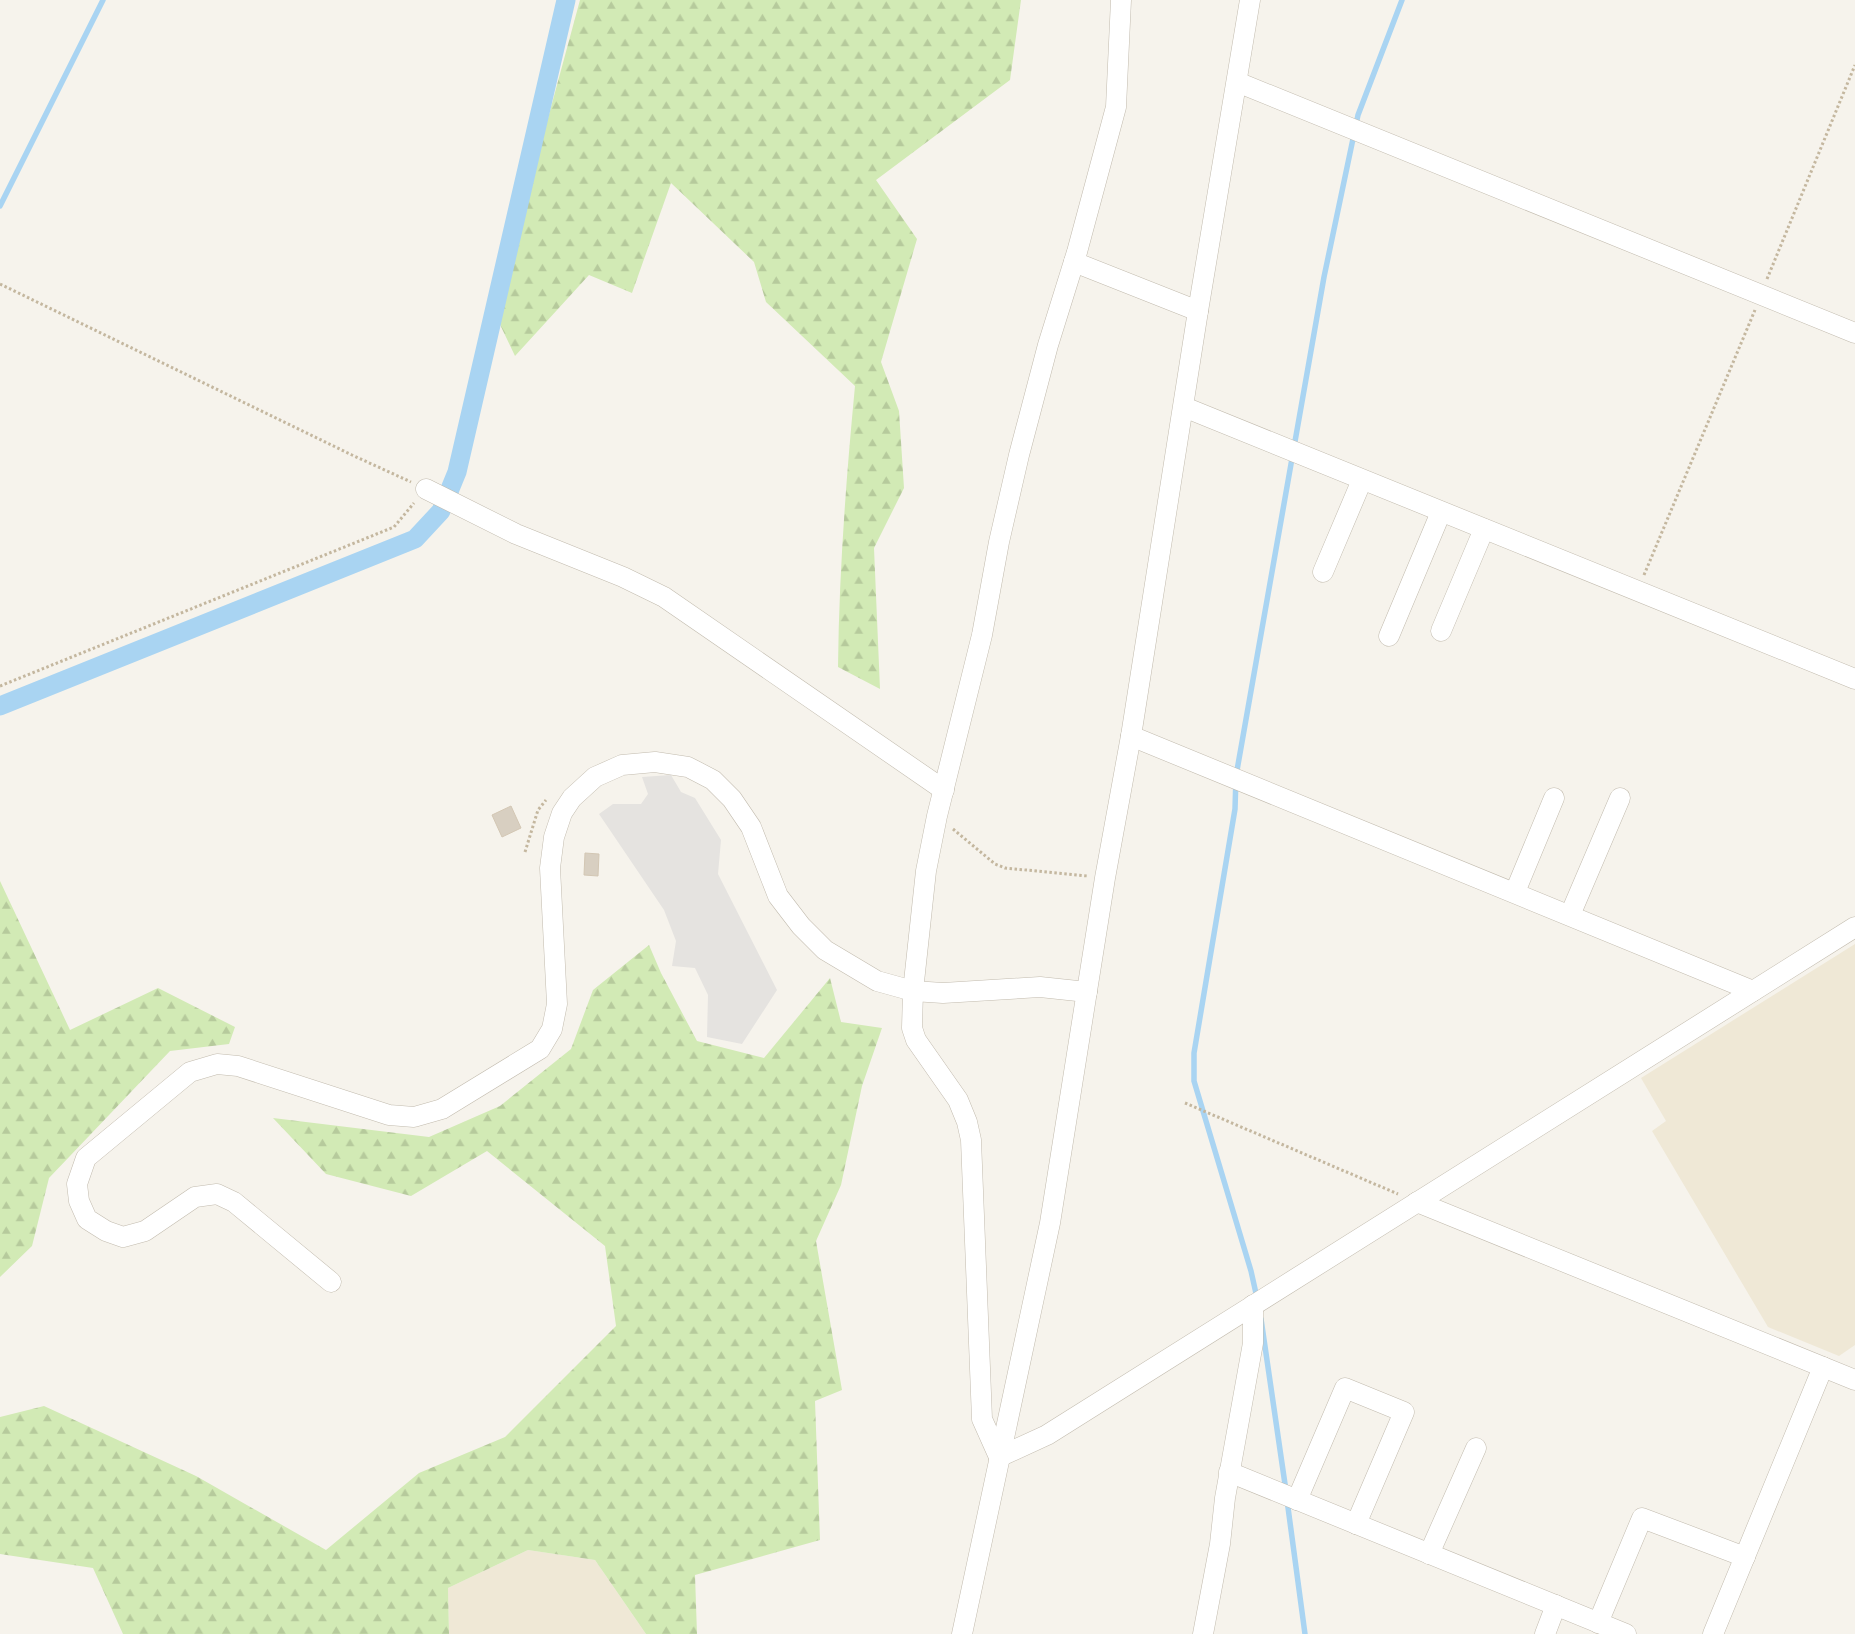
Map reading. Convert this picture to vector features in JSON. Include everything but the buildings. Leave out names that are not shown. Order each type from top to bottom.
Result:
[{"type":"street","points":[[999,1457],[982,1419],[971,1140],[967,1122],[958,1100],[916,1040],[912,1028],[913,991],[926,872],[982,635],[999,542],[1019,455],[1048,345],[1074,262],[1116,107],[1121,0]]},
{"type":"street","points":[[962,1634],[1050,1223],[1250,0]]},
{"type":"street","points":[[1237,82],[1855,333]]},
{"type":"street","points":[[1074,262],[1198,311]]},
{"type":"street","points":[[1184,407],[1855,679]]},
{"type":"street","points":[[1322,572],[1362,480]]},
{"type":"street","points":[[426,489],[516,534],[623,577],[664,597],[944,790]]},
{"type":"street","points":[[1388,636],[1441,512]]},
{"type":"street","points":[[1442,631],[1484,529]]},
{"type":"street","points":[[1131,736],[1753,991]]},
{"type":"street","points":[[331,1282],[234,1202],[217,1194],[195,1197],[145,1231],[124,1237],[106,1231],[87,1220],[79,1201],[77,1184],[86,1158],[190,1072],[217,1064],[238,1066],[389,1115],[414,1117],[442,1108],[540,1049],[552,1029],[557,1004],[550,868],[554,837],[562,813],[572,798],[595,777],[622,765],[655,762],[688,767],[713,780],[732,799],[751,827],[778,896],[801,926],[825,950],[877,981],[913,991],[943,992],[1040,987],[1087,992]]},
{"type":"street","points":[[1515,892],[1554,798]]},
{"type":"street","points":[[1570,915],[1620,798]]},
{"type":"street","points":[[999,1457],[1047,1435],[1855,927]]},
{"type":"street","points":[[1417,1202],[1855,1380]]},
{"type":"street","points":[[1204,1634],[1220,1544],[1229,1472],[1253,1343],[1253,1305]]},
{"type":"street","points":[[1713,1634],[1823,1367]]},
{"type":"street","points":[[1297,1500],[1345,1388],[1404,1412],[1356,1524]]},
{"type":"street","points":[[1429,1554],[1476,1448]]},
{"type":"street","points":[[1229,1472],[1626,1634]]},
{"type":"street","points":[[1598,1623],[1642,1518],[1745,1557]]},
{"type":"street","points":[[1545,1634],[1556,1605]]},
{"type":"path","points":[[1637,591],[1855,65]]},
{"type":"path","points":[[0,284],[426,489],[394,528],[0,686]]},
{"type":"path","points":[[938,816],[995,864],[1000,866],[1105,878]]},
{"type":"path","points":[[1184,1103],[1417,1202]]},
{"type":"shaded area","points":[[671,775],[681,792],[695,798],[721,840],[718,874],[777,990],[742,1044],[707,1037],[708,995],[695,968],[672,966],[676,941],[664,910],[599,814],[613,804],[641,804],[648,794],[642,777]]},
{"type":"shaded area","points":[[1855,944],[1855,1345],[1839,1356],[1768,1327],[1652,1131],[1666,1121],[1641,1078]]},
{"type":"shaded area","points":[[528,1550],[595,1560],[646,1634],[449,1634],[448,1588]]},
{"type":"green space","points":[[580,0],[1021,0],[1010,80],[876,180],[917,239],[881,362],[899,411],[904,488],[874,548],[880,689],[838,667],[844,526],[855,386],[766,302],[754,262],[671,183],[632,293],[589,275],[515,356],[495,314]]},
{"type":"green space","points":[[0,881],[70,1030],[158,988],[235,1027],[229,1044],[170,1051],[49,1178],[32,1246],[0,1277]]},
{"type":"green space","points":[[649,945],[661,973],[697,1041],[764,1058],[830,978],[841,1022],[882,1028],[862,1086],[841,1185],[816,1241],[842,1390],[815,1401],[820,1540],[695,1575],[697,1634],[646,1634],[595,1560],[528,1550],[448,1588],[449,1634],[123,1634],[93,1568],[0,1554],[0,1417],[44,1406],[196,1476],[326,1550],[419,1473],[505,1437],[616,1326],[605,1246],[487,1151],[411,1196],[326,1174],[273,1118],[429,1137],[500,1106],[571,1049],[593,990]]},
{"type":"waterway","points":[[0,206],[103,0]]},
{"type":"waterway","points":[[0,706],[415,539],[441,511],[457,472],[566,0]]},
{"type":"waterway","points":[[1257,1298],[1251,1271],[1194,1081],[1194,1053],[1235,809],[1236,776],[1324,277],[1358,115],[1402,0]]},
{"type":"waterway","points":[[1261,1319],[1286,1491]]},
{"type":"waterway","points":[[1287,1500],[1305,1634]]}]
